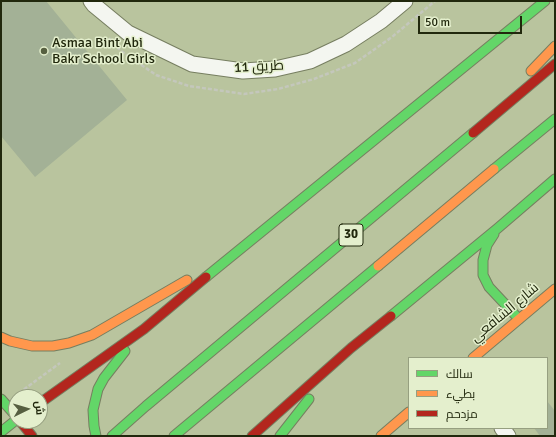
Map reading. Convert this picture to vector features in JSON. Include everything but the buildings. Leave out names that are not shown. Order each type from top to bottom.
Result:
[{"type":"main road","points":[[48,397],[144,329],[241,248],[545,1]]},
{"type":"main road","points":[[476,130],[555,46]]},
{"type":"main road","name":"30","points":[[112,436],[555,64]]},
{"type":"main road","points":[[174,436],[555,119]]},
{"type":"main road","points":[[502,163],[555,130]]},
{"type":"main road","points":[[252,436],[351,348],[498,228],[555,179]]},
{"type":"main road","points":[[498,228],[487,245],[483,260],[483,275],[489,287],[519,319]]},
{"type":"main road","points":[[1,337],[32,346],[42,346],[60,345],[92,335],[241,248]]},
{"type":"main road","name":"شارع الشافعي","points":[[474,357],[555,290]]},
{"type":"main road","points":[[96,436],[93,410],[98,389],[104,378],[144,329]]},
{"type":"main road","points":[[280,436],[351,348]]},
{"type":"main road","points":[[381,436],[408,413]]},
{"type":"street","name":"طريق 11","points":[[91,1],[128,33],[192,64],[243,72],[275,70],[310,61],[346,44],[381,21],[405,1]]},
{"type":"path","points":[[3,401],[64,360]]},
{"type":"traffic: fast","points":[[206,277],[545,1]]},
{"type":"traffic: fast","points":[[494,169],[555,119]]},
{"type":"traffic: fast","points":[[112,436],[473,133]]},
{"type":"traffic: fast","points":[[391,316],[555,179]]},
{"type":"traffic: fast","points":[[494,234],[487,245],[483,260],[483,275],[489,287],[519,319]]},
{"type":"traffic: fast","points":[[174,436],[378,266]]},
{"type":"traffic: fast","points":[[96,436],[93,410],[98,389],[104,378],[125,351]]},
{"type":"traffic: fast","points":[[1,399],[8,407]]},
{"type":"traffic: fast","points":[[280,436],[309,399]]},
{"type":"traffic: fast","points":[[1,432],[8,426]]},
{"type":"traffic: slow","points":[[531,71],[555,46]]},
{"type":"traffic: slow","points":[[378,266],[494,169]]},
{"type":"traffic: slow","points":[[1,337],[10,341],[32,346],[53,346],[69,343],[92,335],[187,280]]},
{"type":"traffic: slow","points":[[474,357],[555,289]]},
{"type":"traffic: slow","points":[[381,436],[408,413]]},
{"type":"traffic: jam","points":[[473,133],[555,64]]},
{"type":"traffic: jam","points":[[48,397],[144,329],[206,277]]},
{"type":"traffic: jam","points":[[252,436],[351,348],[391,316]]},
{"type":"traffic: jam","points":[[26,429],[32,436]]},
{"type":"place","name":"Asmaa Bint Abi Bakr School Girls","points":[[44,51]]}]
